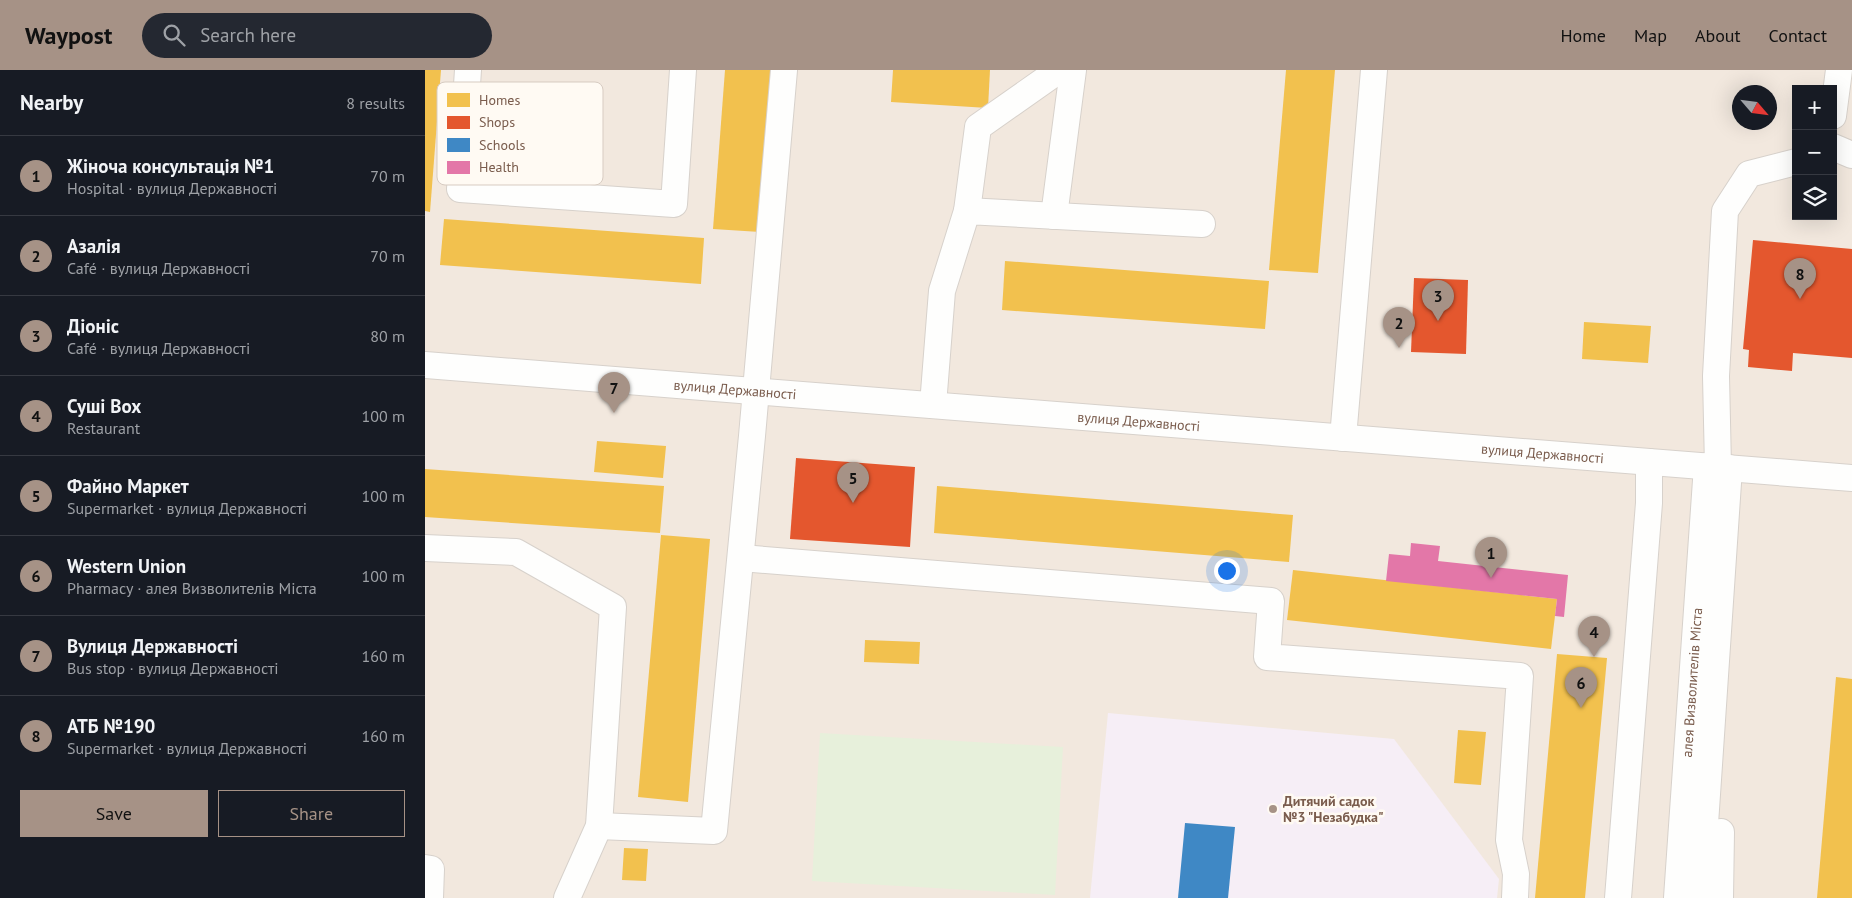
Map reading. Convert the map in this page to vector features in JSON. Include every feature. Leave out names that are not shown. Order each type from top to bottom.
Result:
[{"type":"street","points":[[460,185],[460,189],[674,204],[683,70]]},
{"type":"street","points":[[599,826],[714,831],[741,558],[784,70]]},
{"type":"street","points":[[933,405],[942,291],[967,211],[978,127],[1059,70]]},
{"type":"street","points":[[1054,216],[1073,70]]},
{"type":"street","points":[[1343,438],[1374,70]]},
{"type":"street","points":[[1837,85],[1839,70]]},
{"type":"street","points":[[1837,149],[1852,155]]},
{"type":"street","points":[[1720,898],[1723,755],[1741,510],[1724,468],[1716,376],[1725,211],[1749,174],[1792,163]]},
{"type":"street","points":[[967,211],[1202,224]]},
{"type":"street","name":"вулиця Державності","points":[[425,365],[1852,478]]},
{"type":"street","points":[[1618,898],[1649,503],[1649,462]]},
{"type":"street","name":"алея Визволителів Міста","points":[[1677,898],[1724,468]]},
{"type":"street","name":"алея Визволителів Міста","points":[[1700,898],[1724,468]]},
{"type":"street","points":[[425,548],[516,552],[613,607],[599,826],[567,898]]},
{"type":"street","points":[[741,558],[1271,601],[1267,656],[1519,676],[1509,840],[1516,874],[1515,898]]},
{"type":"street","points":[[425,868],[431,868],[430,898]]},
{"type":"shaded area","points":[[425,70],[1852,70],[1852,898],[425,898]]},
{"type":"shaded area","name":"Дитячий садок №3 \"Незабудка\"","points":[[1108,713],[1394,739],[1499,879],[1497,898],[1090,898]]},
{"type":"green space","points":[[820,733],[1063,747],[1055,895],[812,881]]},
{"type":"building: Homes","points":[[425,70],[441,70],[440,82],[437,82],[437,122],[430,212],[425,211]]},
{"type":"building: Homes","points":[[725,70],[772,70],[760,232],[713,229]]},
{"type":"building: Homes","points":[[893,70],[990,70],[988,108],[891,102]]},
{"type":"building: Homes","points":[[1286,70],[1335,70],[1318,273],[1269,270]]},
{"type":"building: Homes","points":[[444,219],[704,238],[701,284],[440,265]]},
{"type":"building: Homes","points":[[1005,261],[1269,281],[1265,329],[1002,310]]},
{"type":"building: Homes","points":[[1584,322],[1651,326],[1648,363],[1582,359]]},
{"type":"building: Homes","points":[[597,441],[666,446],[663,478],[594,472]]},
{"type":"building: Homes","points":[[425,469],[664,486],[660,533],[425,517]]},
{"type":"building: Homes","points":[[937,486],[1293,515],[1289,562],[934,533]]},
{"type":"building: Homes","points":[[661,535],[710,539],[688,802],[638,797]]},
{"type":"building: Homes","points":[[1293,570],[1557,599],[1551,649],[1287,620]]},
{"type":"building: Homes","points":[[865,640],[920,642],[919,664],[864,662]]},
{"type":"building: Homes","points":[[1557,654],[1607,658],[1585,898],[1535,898]]},
{"type":"building: Homes","points":[[1836,677],[1852,679],[1852,898],[1817,898]]},
{"type":"building: Homes","points":[[1458,730],[1486,732],[1481,785],[1454,783]]},
{"type":"building: Homes","points":[[624,848],[648,849],[646,881],[622,880]]},
{"type":"building: Shops","points":[[1753,240],[1852,249],[1852,358],[1793,353],[1792,371],[1748,367],[1749,350],[1743,349]]},
{"type":"building: Shops","points":[[1414,278],[1468,280],[1466,354],[1411,352]]},
{"type":"building: Shops","points":[[796,458],[915,467],[910,547],[790,539]]},
{"type":"building: Schools","points":[[1185,823],[1235,827],[1228,898],[1178,898]]},
{"type":"building: Health","points":[[1411,543],[1440,546],[1438,561],[1568,575],[1564,617],[1555,616],[1557,599],[1386,581],[1389,554],[1410,556]]},
{"type":"place","name":"АТБ №190","points":[[1800,299]]},
{"type":"place","name":"Діоніс","points":[[1438,321]]},
{"type":"place","name":"Азалія","points":[[1399,348]]},
{"type":"place","name":"Вулиця Державності","points":[[614,413]]},
{"type":"place","name":"Файно Маркет","points":[[853,503]]},
{"type":"place","name":"Жіноча консультація №1","points":[[1491,578]]},
{"type":"place","name":"Суші Box","points":[[1594,657]]},
{"type":"place","name":"Western Union","points":[[1581,708]]},
{"type":"place","name":"Дитячий садок №3 \"Незабудка\"","points":[[1273,809]]}]
